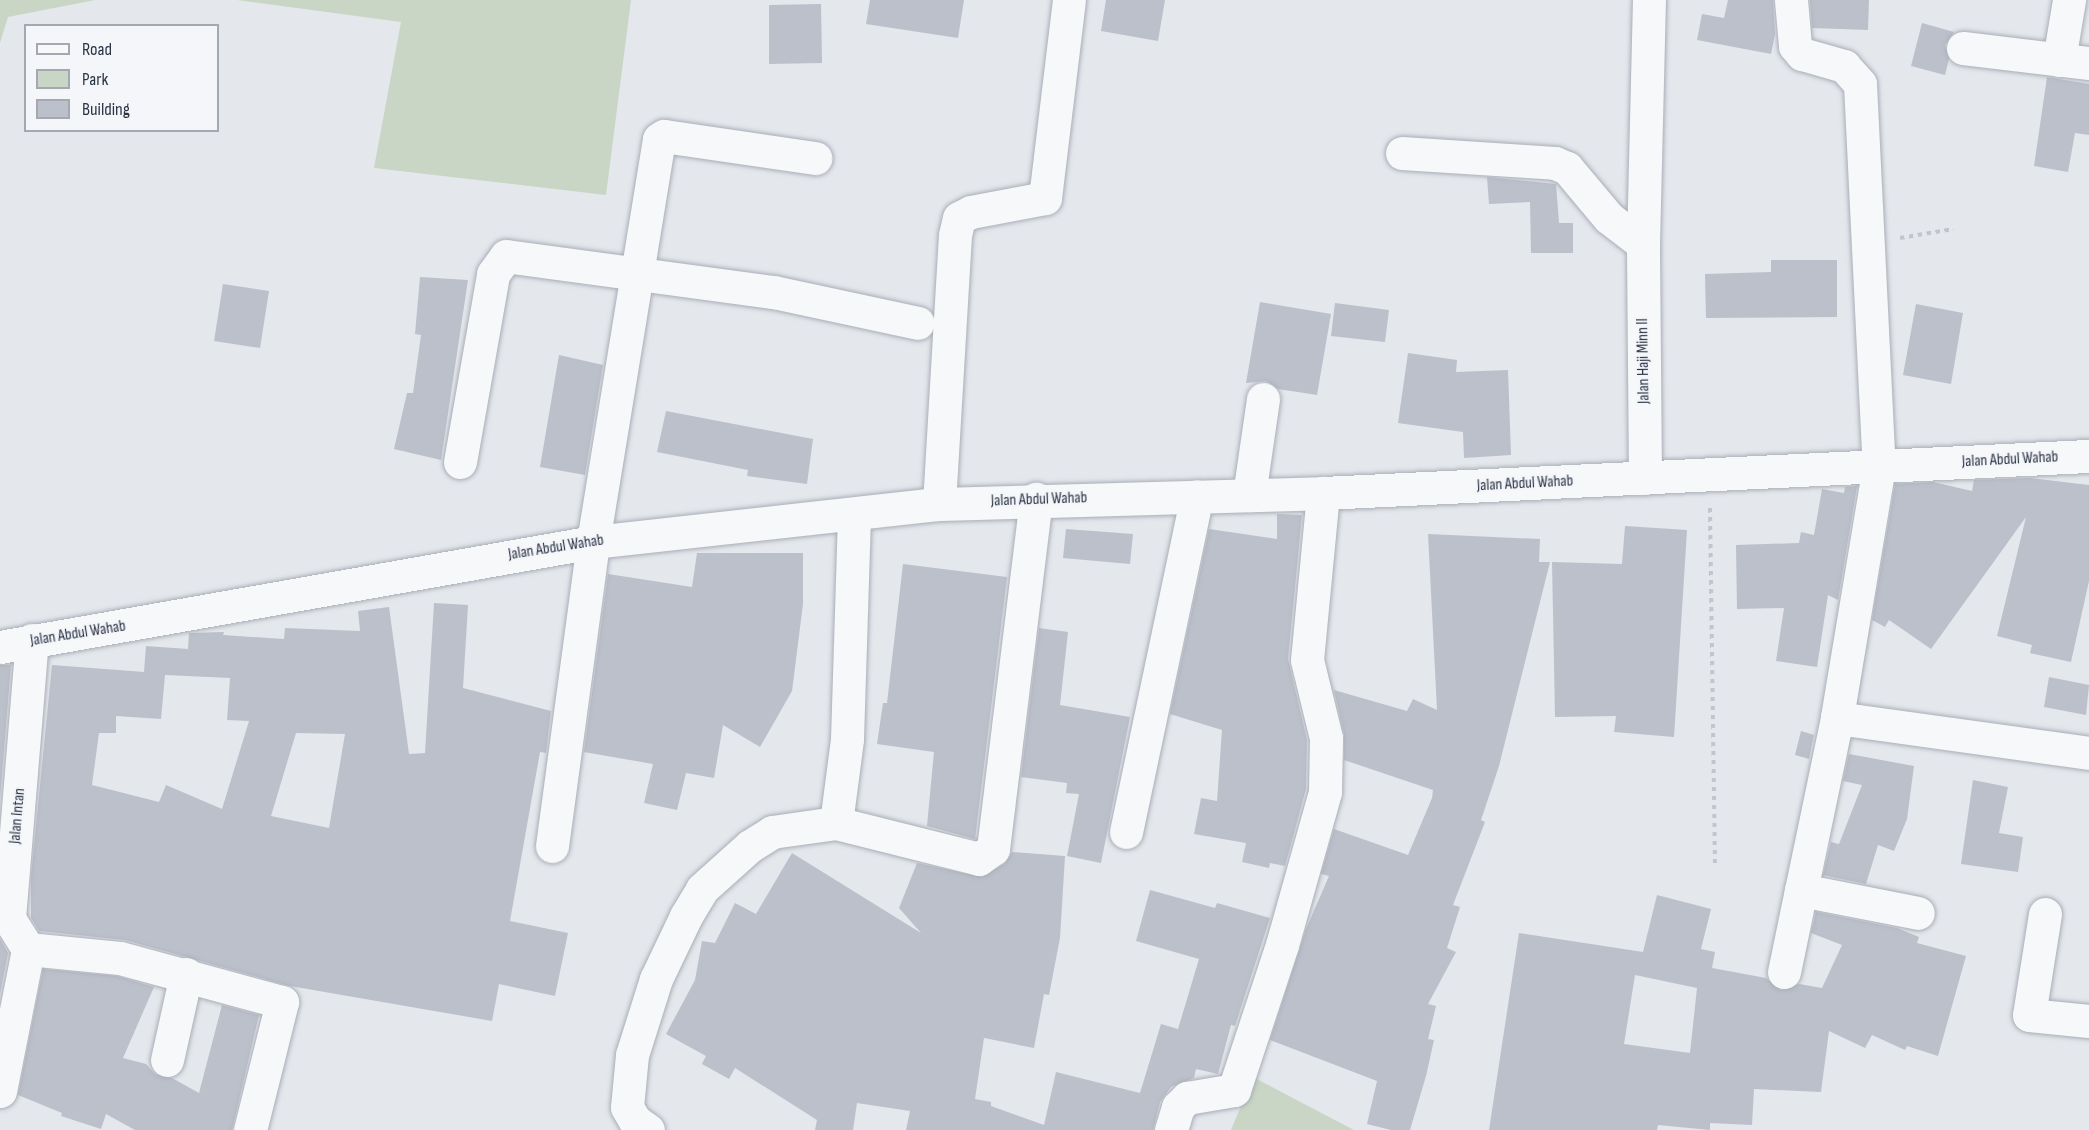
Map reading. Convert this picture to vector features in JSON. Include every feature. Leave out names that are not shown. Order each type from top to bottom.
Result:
[{"type":"street","points":[[939,504],[955,235],[959,218],[971,212],[1045,198],[1069,0]]},
{"type":"street","name":"Jalan Haji Minn II","points":[[1645,478],[1643,244],[1649,0]]},
{"type":"street","points":[[1784,972],[1837,718],[1879,466],[1860,84],[1844,66],[1802,54],[1795,46],[1791,0]]},
{"type":"street","points":[[1963,48],[2074,61],[2069,0]]},
{"type":"street","points":[[552,846],[593,542],[639,274],[657,146],[664,135],[815,158]]},
{"type":"street","points":[[1402,153],[1555,163],[1567,168],[1609,218],[1643,244]]},
{"type":"street","points":[[460,462],[498,262],[517,255],[774,292],[918,323]]},
{"type":"street","points":[[1249,495],[1263,399]]},
{"type":"street","name":"Jalan Abdul Wahab","points":[[0,647],[593,542],[939,504],[1036,499],[1323,493],[1645,478],[1879,466],[2088,449]]},
{"type":"street","points":[[1171,1130],[1178,1107],[1187,1098],[1234,1090],[1282,945],[1325,792],[1326,738],[1307,660],[1323,493]]},
{"type":"street","points":[[1126,832],[1197,496]]},
{"type":"street","points":[[648,1130],[635,1121],[627,1107],[626,1088],[643,1016],[686,916],[702,889],[750,846],[772,832],[836,823],[979,860],[993,849],[1036,499]]},
{"type":"street","points":[[836,823],[847,739],[854,514]]},
{"type":"street","name":"Jalan Intan","points":[[28,949],[9,918],[32,640]]},
{"type":"street","points":[[1837,718],[2089,753]]},
{"type":"street","points":[[1801,890],[1918,913]]},
{"type":"street","points":[[2045,914],[2029,1016],[2089,1021]]},
{"type":"street","points":[[0,1091],[28,949],[120,958],[186,974],[282,1002],[250,1130]]},
{"type":"street","points":[[167,1060],[186,974]]},
{"type":"path","points":[[1869,243],[1953,229]]},
{"type":"path","points":[[1709,474],[1715,868]]},
{"type":"green space","points":[[0,0],[95,0],[8,17],[0,43]]},
{"type":"green space","points":[[237,0],[631,0],[606,195],[374,168],[401,22]]},
{"type":"green space","points":[[1253,1077],[1352,1129],[1354,1130],[1231,1130]]},
{"type":"building","points":[[870,0],[964,0],[958,38],[866,24]]},
{"type":"building","points":[[1106,0],[1165,0],[1158,41],[1101,31]]},
{"type":"building","points":[[1728,0],[1773,0],[1775,34],[1771,54],[1697,40],[1702,14],[1724,18]]},
{"type":"building","points":[[1810,0],[1869,0],[1868,30],[1812,28]]},
{"type":"building","points":[[821,4],[822,63],[769,64],[769,5]]},
{"type":"building","points":[[1922,23],[1954,32],[1945,45],[1949,59],[1945,75],[1911,66]]},
{"type":"building","points":[[2047,77],[2089,84],[2089,135],[2075,133],[2068,172],[2034,166]]},
{"type":"building","points":[[1487,177],[1556,184],[1559,223],[1573,223],[1573,253],[1531,253],[1530,202],[1489,204]]},
{"type":"building","points":[[1771,260],[1837,260],[1837,317],[1706,318],[1705,274],[1771,272]]},
{"type":"building","points":[[420,277],[468,280],[441,460],[394,449],[407,393],[413,393],[421,335],[415,334]]},
{"type":"building","points":[[223,284],[269,291],[260,348],[214,341]]},
{"type":"building","points":[[1260,302],[1331,314],[1317,395],[1278,389],[1266,381],[1246,383]]},
{"type":"building","points":[[1335,303],[1389,310],[1385,342],[1331,336]]},
{"type":"building","points":[[1916,304],[1963,313],[1951,384],[1903,375]]},
{"type":"building","points":[[1408,353],[1457,360],[1456,372],[1508,370],[1511,455],[1464,458],[1463,432],[1398,423]]},
{"type":"building","points":[[559,355],[603,365],[585,475],[540,467]]},
{"type":"building","points":[[666,411],[813,439],[807,484],[747,476],[748,470],[657,452]]},
{"type":"building","points":[[2029,478],[2089,485],[2089,581],[2071,662],[2030,653],[2032,645],[1997,636],[2026,517],[1931,649],[1889,620],[1885,627],[1872,620],[1895,484],[1933,482],[1972,491],[1974,480]]},
{"type":"building","points":[[1857,486],[1838,600],[1828,595],[1817,667],[1776,661],[1784,608],[1737,609],[1736,545],[1799,543],[1801,532],[1814,535],[1822,489],[1844,493],[1845,487]]},
{"type":"building","points":[[1277,514],[1302,515],[1288,659],[1307,740],[1306,789],[1285,866],[1270,863],[1269,868],[1242,862],[1246,843],[1194,834],[1201,798],[1217,801],[1222,730],[1170,714],[1209,529],[1277,539]]},
{"type":"building","points":[[1625,526],[1687,530],[1674,737],[1614,732],[1616,716],[1555,717],[1552,562],[1622,564]]},
{"type":"building","points":[[1066,529],[1133,534],[1130,564],[1063,558]]},
{"type":"building","points":[[1428,534],[1540,539],[1539,562],[1550,562],[1499,766],[1481,820],[1485,822],[1453,905],[1460,907],[1447,948],[1456,952],[1428,1004],[1436,1006],[1428,1039],[1434,1040],[1426,1076],[1410,1130],[1391,1130],[1367,1124],[1377,1081],[1270,1040],[1306,929],[1329,876],[1321,874],[1334,829],[1408,855],[1432,798],[1433,790],[1344,760],[1344,734],[1334,690],[1407,711],[1413,699],[1437,710]]},
{"type":"building","points":[[697,553],[803,553],[803,604],[792,691],[760,747],[723,725],[714,778],[686,773],[677,810],[644,803],[653,764],[584,752],[608,574],[692,587]]},
{"type":"building","points":[[903,564],[1007,577],[975,839],[927,826],[934,752],[877,744],[883,703],[887,703]]},
{"type":"building","points":[[434,603],[468,605],[463,688],[551,711],[546,753],[540,752],[510,921],[568,933],[555,996],[499,984],[492,1021],[290,986],[125,940],[39,931],[31,918],[31,877],[52,665],[144,672],[146,646],[188,649],[189,633],[224,632],[223,635],[284,639],[285,628],[360,631],[358,611],[389,607],[409,754],[425,753]],"holes":[[[165,675],[230,678],[227,720],[249,721],[222,809],[166,785],[159,802],[92,785],[99,733],[116,733],[116,716],[161,719]],[[296,733],[345,734],[329,828],[271,816]]]},
{"type":"building","points":[[1039,628],[1068,632],[1060,705],[1130,717],[1101,863],[1067,856],[1079,794],[1066,793],[1067,783],[1021,777]]},
{"type":"building","points":[[0,665],[11,665],[0,799]]},
{"type":"building","points":[[2049,677],[2089,685],[2086,715],[2044,707]]},
{"type":"building","points":[[1801,731],[1814,735],[1809,759],[1795,755]]},
{"type":"building","points":[[1849,754],[1914,766],[1907,819],[1894,851],[1878,845],[1866,884],[1823,875],[1831,842],[1839,844],[1862,785],[1843,781]]},
{"type":"building","points":[[1973,780],[2008,787],[1999,833],[2023,837],[2018,872],[1961,864]]},
{"type":"building","points":[[1012,852],[1065,856],[1060,938],[1049,995],[1044,994],[1034,1048],[984,1038],[975,1099],[991,1102],[991,1106],[1044,1125],[1056,1072],[1140,1093],[1161,1024],[1178,1029],[1199,959],[1136,941],[1150,890],[1215,908],[1217,903],[1270,918],[1235,1026],[1231,1025],[1218,1074],[1196,1069],[1194,1078],[1171,1087],[1160,1102],[1153,1130],[906,1130],[910,1111],[857,1103],[853,1130],[815,1130],[817,1120],[735,1068],[729,1079],[702,1064],[706,1056],[666,1034],[695,980],[702,941],[715,943],[735,903],[756,914],[792,853],[921,933],[899,908],[917,863],[982,877],[1004,864]]},
{"type":"building","points":[[1657,895],[1711,909],[1701,949],[1715,952],[1712,968],[1766,978],[1781,990],[1799,984],[1822,988],[1842,945],[1811,933],[1816,912],[1897,928],[1919,937],[1917,943],[1966,956],[1938,1056],[1907,1046],[1905,1050],[1872,1035],[1865,1048],[1829,1031],[1821,1092],[1754,1089],[1752,1125],[1710,1123],[1710,1130],[1658,1125],[1657,1130],[1489,1130],[1519,933],[1643,952]],"holes":[[[1635,975],[1697,988],[1690,1053],[1624,1044]]]},
{"type":"building","points":[[0,939],[8,953],[0,994]]},
{"type":"building","points":[[43,969],[117,976],[154,987],[123,1058],[146,1064],[155,1074],[172,1078],[199,1093],[222,1005],[259,1015],[232,1130],[135,1130],[106,1114],[101,1129],[61,1116],[62,1113],[18,1095]]}]
